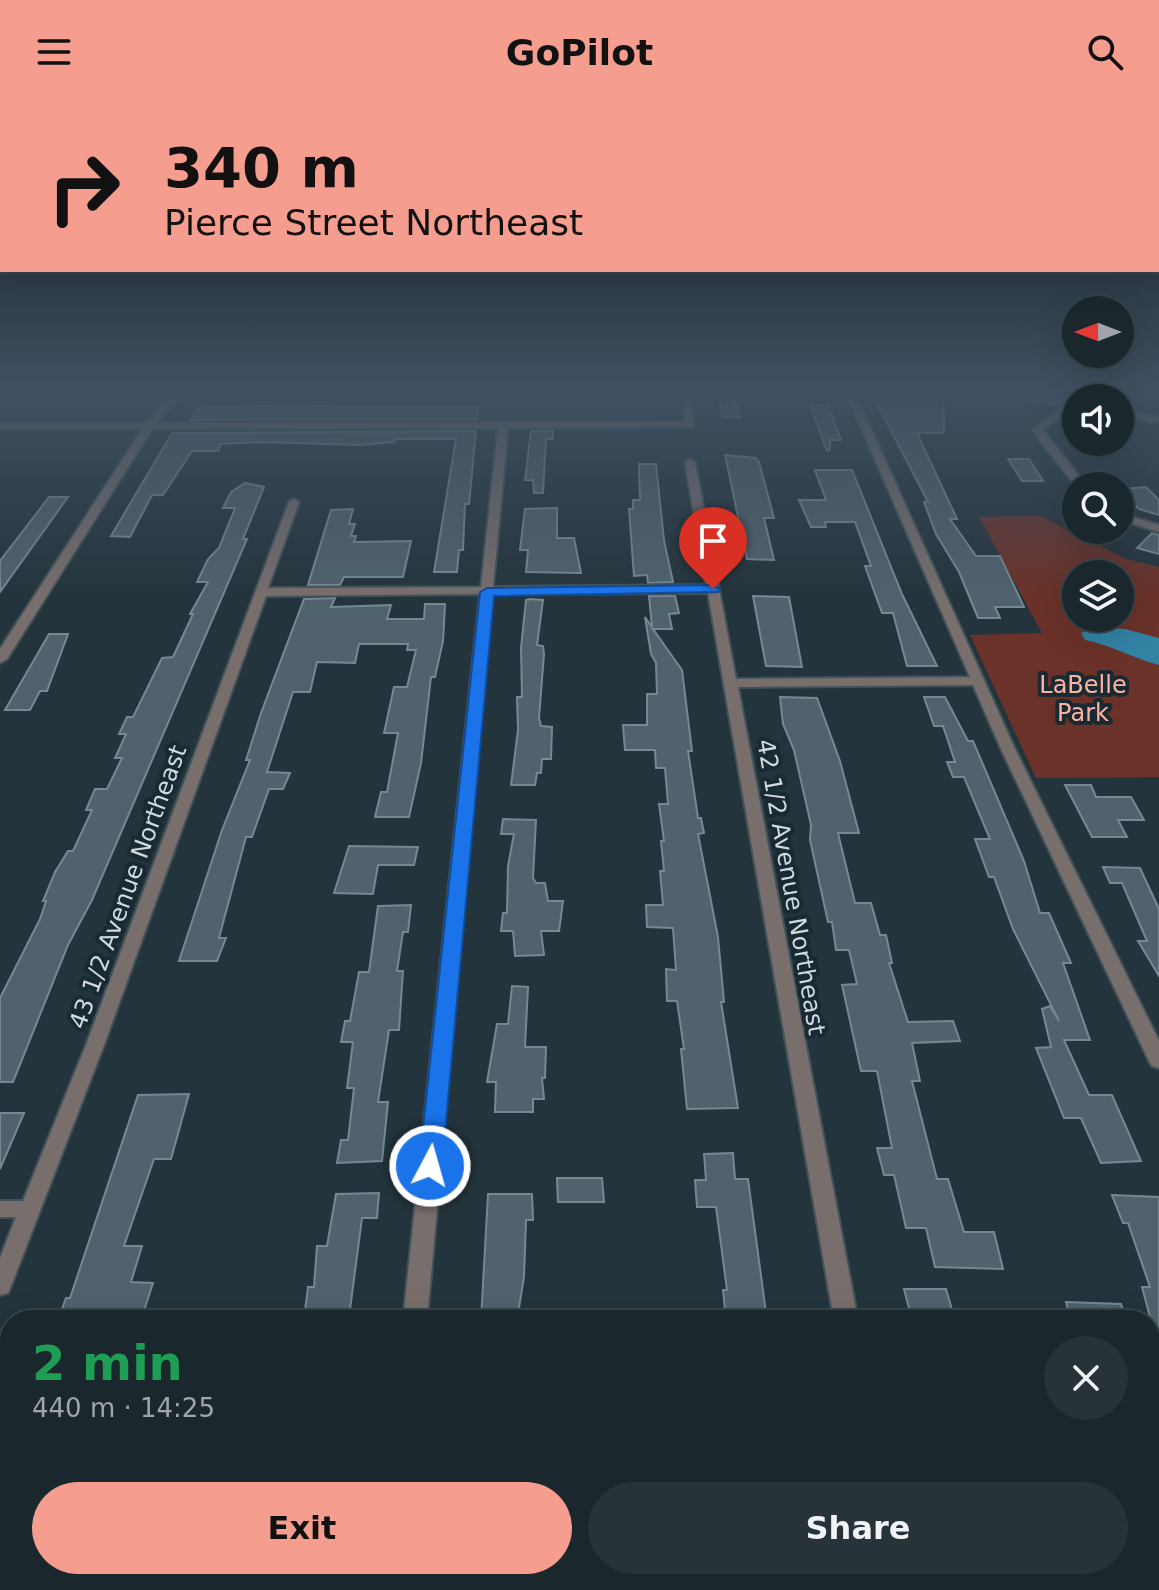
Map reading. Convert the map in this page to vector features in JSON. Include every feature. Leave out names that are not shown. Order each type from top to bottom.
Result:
[{"type":"street","points":[[0,659],[127,460]]},
{"type":"street","points":[[416,1310],[500,460]]},
{"type":"street","points":[[881,460],[978,681],[1159,1061]]},
{"type":"street","name":"42 1/2 Avenue Northeast","points":[[690,462],[844,1310]]},
{"type":"street","name":"43 1/2 Avenue Northeast","points":[[0,1286],[95,1045],[294,502]]},
{"type":"street","points":[[1134,521],[1159,529]]},
{"type":"street","points":[[262,592],[713,589]]},
{"type":"street","points":[[730,683],[978,681]]},
{"type":"street","points":[[0,1209],[29,1209]]},
{"type":"green space","name":"LaBelle Park","points":[[1041,516],[1062,527],[1062,544],[1096,544],[1130,560],[1062,560],[1062,632],[1134,632],[1134,561],[1159,567],[1159,777],[1036,778],[970,635],[1042,633],[979,517]]},
{"type":"water","points":[[1134,631],[1159,638],[1159,665],[1085,640],[1081,633]]},
{"type":"building","points":[[156,460],[186,460],[163,495],[152,495],[130,537],[111,536]]},
{"type":"building","points":[[452,460],[473,460],[469,504],[465,504],[463,550],[459,550],[457,572],[434,572]]},
{"type":"building","points":[[527,460],[545,460],[543,493],[534,493],[533,480],[525,480]]},
{"type":"building","points":[[726,460],[759,462],[774,518],[764,518],[774,560],[747,559]]},
{"type":"building","points":[[906,460],[930,460],[957,519],[950,519],[976,556],[1000,556],[1024,607],[995,607],[1000,618],[978,618],[959,572],[936,534],[924,502],[928,502]]},
{"type":"building","points":[[1009,460],[1030,460],[1043,481],[1022,481]]},
{"type":"building","points":[[639,464],[656,464],[664,540],[673,582],[648,583],[647,575],[634,576],[629,509],[633,509],[633,500],[640,500]]},
{"type":"building","points":[[815,470],[852,470],[902,594],[937,666],[907,666],[893,613],[882,613],[865,566],[871,566],[855,522],[825,522],[826,527],[811,527],[799,500],[826,500]]},
{"type":"building","points":[[245,483],[264,487],[243,539],[247,539],[92,900],[68,945],[13,1082],[0,1082],[0,998],[40,919],[46,901],[43,901],[55,872],[68,851],[73,851],[92,810],[86,810],[95,789],[107,789],[122,758],[115,758],[126,734],[119,734],[127,717],[133,717],[162,658],[173,657],[193,614],[190,614],[208,582],[197,582],[208,559],[219,548],[235,508],[223,508],[231,492]]},
{"type":"building","points":[[1146,487],[1159,500],[1159,515],[1139,509],[1134,504],[1134,488]]},
{"type":"building","points":[[49,497],[68,497],[0,592],[0,561]]},
{"type":"building","points":[[557,508],[557,538],[574,538],[581,573],[526,572],[528,550],[520,550],[525,509]]},
{"type":"building","points":[[353,509],[349,524],[355,524],[351,536],[356,536],[354,542],[411,541],[403,577],[344,577],[340,585],[308,585],[331,510]]},
{"type":"building","points":[[1152,533],[1159,535],[1159,554],[1137,548]]},
{"type":"building","points":[[649,596],[675,596],[679,613],[669,614],[672,629],[653,629],[682,670],[692,751],[688,751],[698,818],[701,818],[704,833],[698,834],[718,937],[724,1002],[721,1002],[738,1108],[687,1109],[681,1049],[684,1049],[677,1001],[667,1001],[666,969],[676,970],[673,928],[647,927],[646,905],[663,905],[660,871],[664,871],[661,841],[664,841],[659,804],[668,804],[665,768],[656,768],[655,750],[625,750],[623,725],[647,725],[647,694],[657,694],[656,663],[651,654],[645,617],[652,627]]},
{"type":"building","points":[[753,596],[789,597],[802,667],[766,666]]},
{"type":"building","points":[[335,598],[331,607],[391,605],[387,619],[424,619],[425,604],[445,604],[443,641],[435,677],[431,677],[421,763],[409,817],[375,817],[381,792],[387,792],[398,733],[384,733],[394,687],[407,687],[416,650],[407,650],[408,644],[359,644],[355,663],[317,662],[310,692],[293,692],[267,772],[290,773],[283,789],[269,789],[252,837],[246,837],[219,938],[226,938],[217,961],[179,961],[222,830],[250,760],[246,760],[261,713],[304,599]]},
{"type":"building","points":[[526,600],[543,600],[537,645],[543,646],[544,654],[539,718],[541,726],[552,727],[551,759],[542,759],[541,773],[537,773],[535,785],[511,785],[518,730],[517,697],[522,697],[521,648]]},
{"type":"building","points":[[49,634],[68,634],[47,691],[40,691],[30,710],[5,710]]},
{"type":"building","points":[[780,697],[817,698],[840,761],[859,833],[838,833],[855,903],[871,903],[880,935],[886,935],[892,963],[889,963],[908,1022],[953,1021],[960,1041],[912,1043],[920,1081],[912,1081],[937,1179],[948,1179],[964,1232],[994,1232],[1003,1269],[935,1267],[926,1228],[906,1228],[894,1175],[884,1175],[877,1148],[892,1148],[877,1071],[861,1071],[842,985],[857,984],[849,950],[836,950],[832,922],[828,922],[810,840],[811,825],[794,750],[783,724]]},
{"type":"building","points":[[924,697],[945,697],[968,741],[973,741],[1024,861],[1040,913],[1049,913],[1071,963],[1063,963],[1090,1040],[1064,1040],[1089,1095],[1112,1095],[1141,1161],[1101,1163],[1081,1118],[1064,1118],[1036,1048],[1051,1047],[1042,1009],[1050,1006],[1059,1021],[1013,929],[994,877],[989,877],[975,839],[990,839],[964,777],[953,777],[947,762],[955,762],[943,726],[934,726]]},
{"type":"building","points":[[1065,785],[1091,785],[1096,797],[1131,797],[1144,820],[1118,820],[1127,837],[1092,837]]},
{"type":"building","points":[[503,819],[536,820],[533,878],[536,883],[545,883],[548,901],[563,901],[559,931],[541,931],[544,955],[515,956],[513,931],[501,931],[503,913],[507,913],[508,866],[514,834],[501,834]]},
{"type":"building","points":[[349,846],[418,847],[414,865],[378,865],[373,894],[334,893]]},
{"type":"building","points":[[1103,867],[1140,868],[1159,909],[1159,976],[1138,941],[1147,941],[1122,883],[1110,883]]},
{"type":"building","points":[[411,905],[408,932],[403,932],[397,971],[403,971],[399,1030],[389,1030],[378,1102],[388,1102],[382,1161],[337,1163],[341,1140],[348,1140],[354,1088],[347,1088],[353,1042],[341,1042],[345,1021],[350,1021],[359,972],[369,972],[378,906]]},
{"type":"building","points":[[512,986],[528,987],[525,1047],[546,1047],[545,1078],[542,1078],[544,1099],[533,1099],[533,1112],[495,1112],[496,1082],[487,1082],[497,1024],[508,1024]]},
{"type":"building","points":[[189,1094],[171,1159],[154,1159],[124,1246],[142,1246],[131,1282],[153,1283],[144,1310],[62,1310],[66,1298],[70,1298],[138,1095]]},
{"type":"building","points":[[0,1113],[24,1113],[0,1169]]},
{"type":"building","points":[[733,1153],[735,1179],[748,1179],[766,1310],[725,1310],[723,1290],[727,1290],[716,1207],[697,1207],[695,1180],[706,1180],[704,1154]]},
{"type":"building","points":[[557,1178],[602,1178],[604,1202],[558,1202]]},
{"type":"building","points":[[379,1193],[377,1218],[362,1218],[350,1310],[305,1310],[308,1287],[314,1287],[317,1246],[327,1246],[336,1194]]},
{"type":"building","points":[[488,1194],[532,1194],[533,1220],[526,1220],[524,1277],[519,1310],[482,1310]]},
{"type":"building","points":[[1112,1195],[1159,1197],[1159,1310],[1148,1310],[1142,1287],[1150,1287],[1128,1223],[1123,1223]]},
{"type":"building","points":[[904,1289],[946,1289],[952,1310],[909,1310]]},
{"type":"building","points":[[1066,1302],[1121,1304],[1123,1310],[1068,1310]]},
{"type":"route","points":[[430,1166],[487,592],[713,589]]}]
